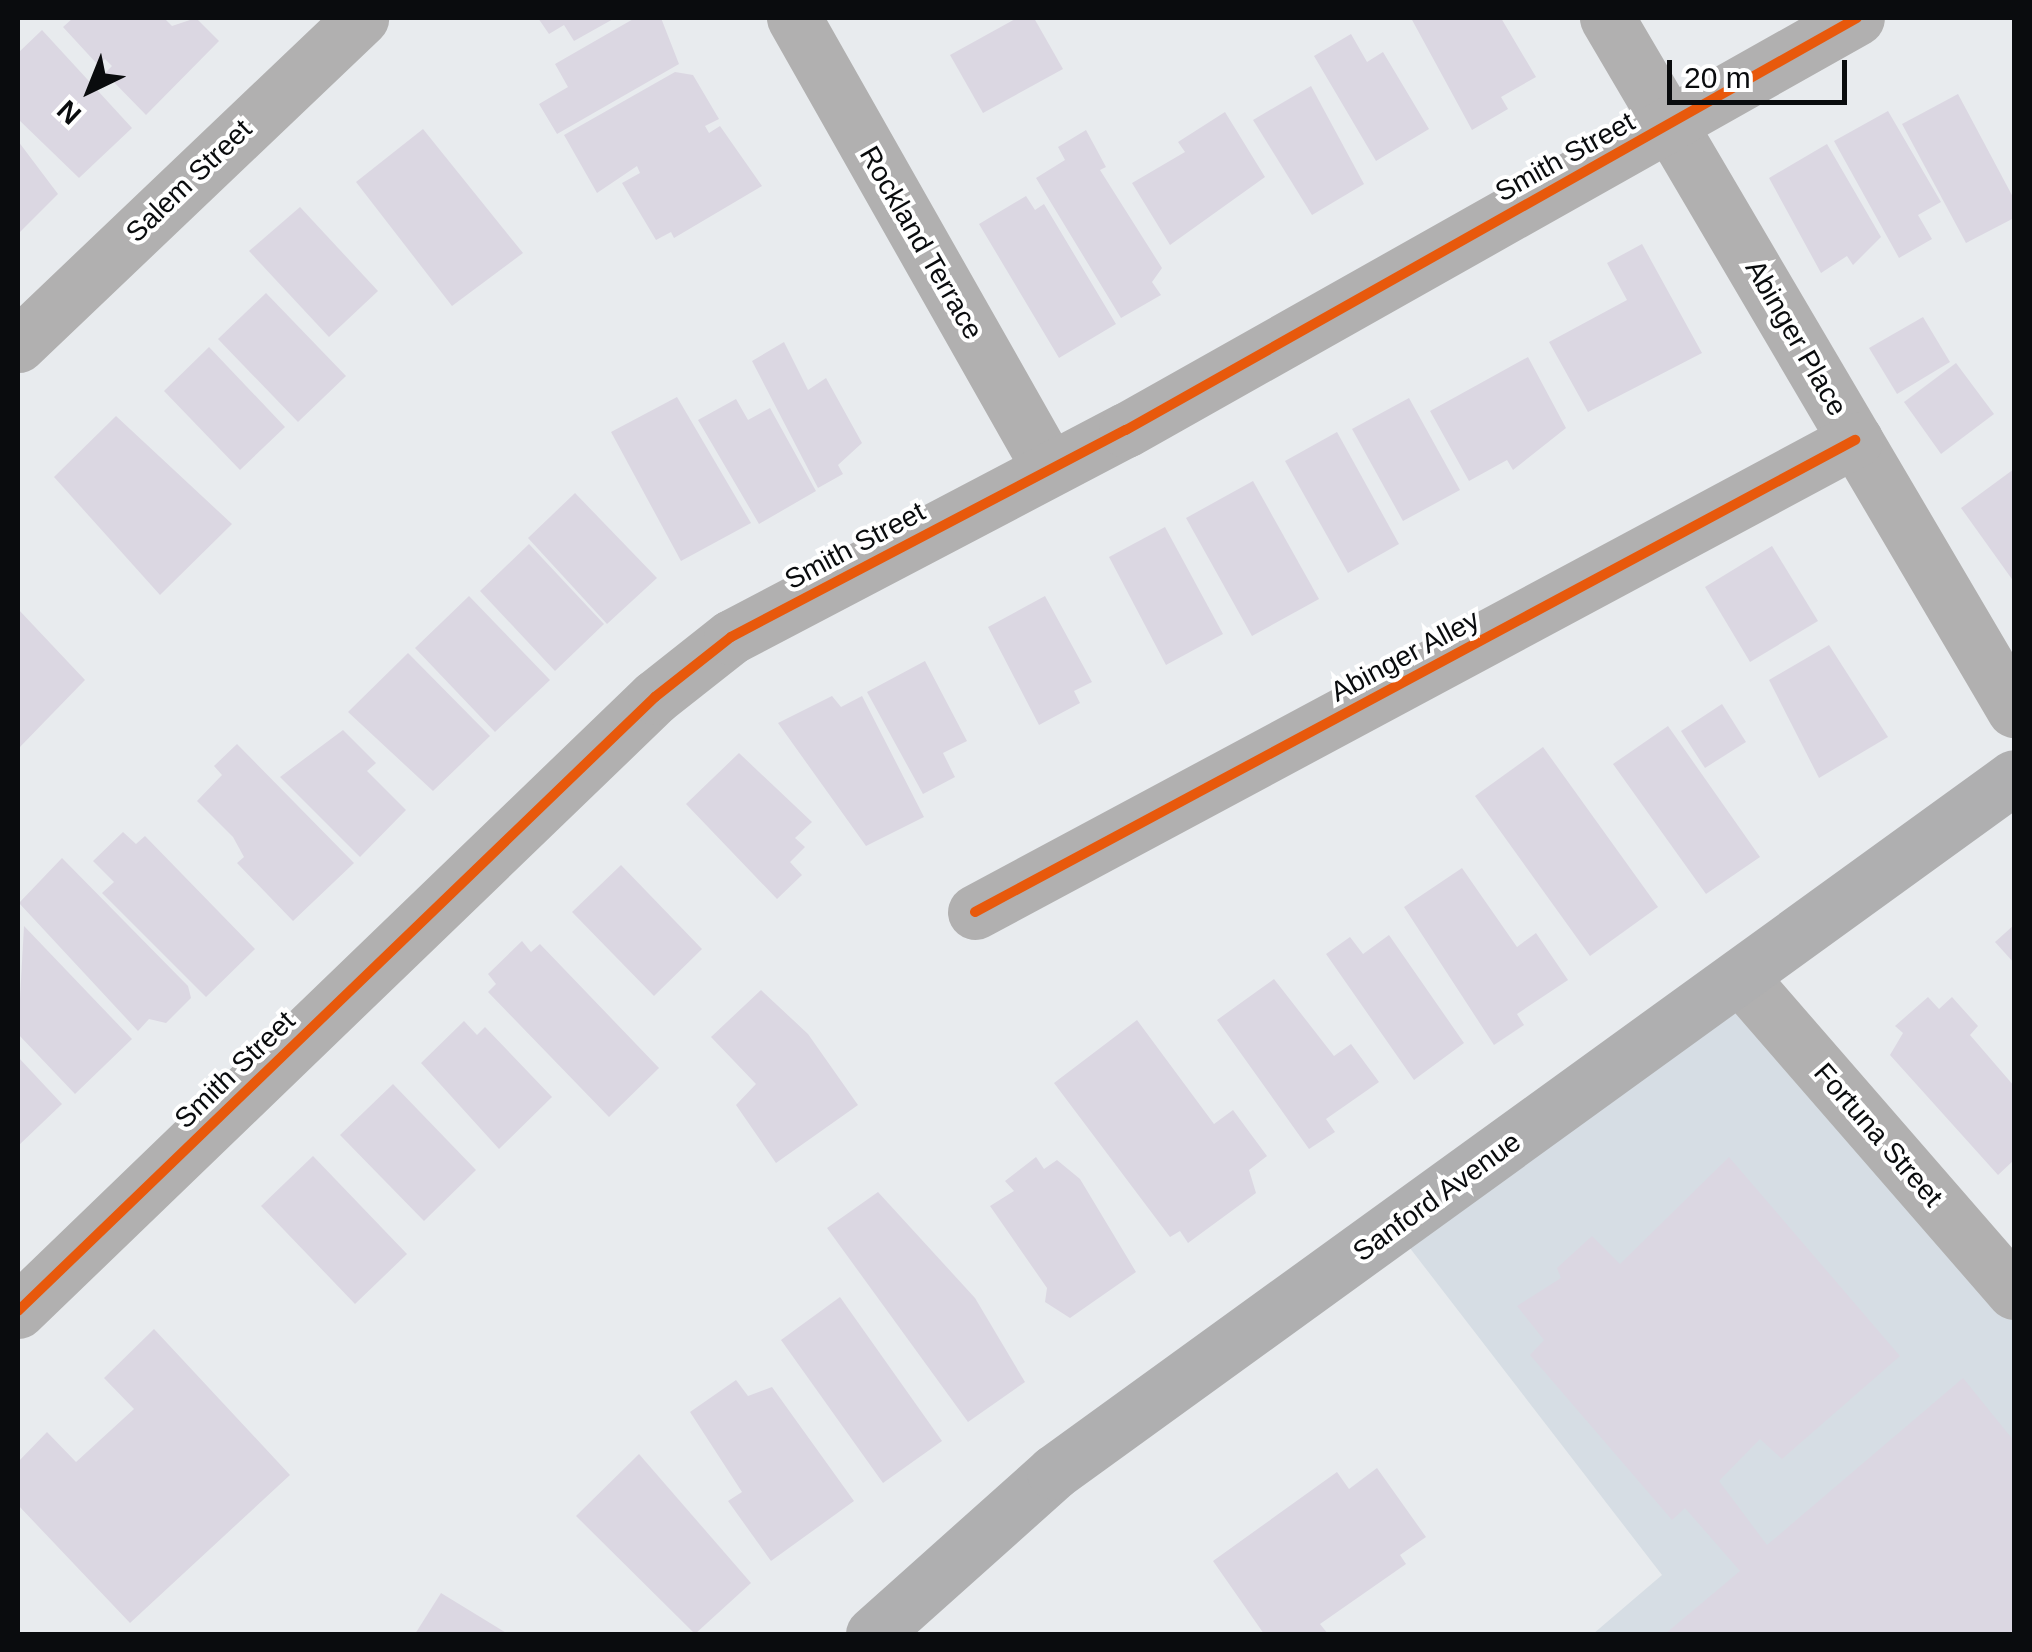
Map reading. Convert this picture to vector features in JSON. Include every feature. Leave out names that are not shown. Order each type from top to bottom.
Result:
[{"type":"main road","name":"Sanford Avenue","points":[[873,1634],[1054,1472],[2014,777]]},
{"type":"street","name":"Salem Street","points":[[18,346],[361,18]]},
{"type":"street","name":"Rockland Terrace","points":[[794,18],[1049,468]]},
{"type":"street","name":"Abinger Place","points":[[1608,18],[2014,710]]},
{"type":"street","name":"Smith Street","points":[[18,1311],[655,697],[731,637],[1049,468],[1858,18]]},
{"type":"street","name":"Abinger Alley","points":[[976,912],[1855,440]]},
{"type":"street","name":"Fortuna Street","points":[[1740,978],[2014,1292]]},
{"type":"shaded area","points":[[1737,991],[2014,1307],[2014,1634],[1593,1634],[1662,1575],[1396,1230]]},
{"type":"building","points":[[73,18],[164,18],[172,26],[196,18],[219,41],[146,115],[105,73],[112,66],[105,59],[98,65],[63,27]]},
{"type":"building","points":[[538,18],[615,18],[574,41],[564,25],[549,34]]},
{"type":"building","points":[[635,18],[661,18],[679,64],[557,134],[539,104],[568,87],[555,64]]},
{"type":"building","points":[[1017,18],[1034,18],[1063,69],[983,113],[950,55]]},
{"type":"building","points":[[1411,18],[1501,18],[1536,77],[1501,97],[1508,109],[1472,130]]},
{"type":"building","points":[[42,30],[132,128],[79,178],[18,119],[18,53]]},
{"type":"building","points":[[1351,34],[1367,62],[1383,52],[1429,129],[1376,161],[1314,56]]},
{"type":"building","points":[[675,72],[693,75],[719,119],[705,126],[709,133],[720,126],[762,186],[674,238],[671,232],[656,240],[622,183],[640,173],[637,166],[597,193],[564,135]]},
{"type":"building","points":[[1311,86],[1364,184],[1312,215],[1253,120]]},
{"type":"building","points":[[1958,94],[2014,199],[2014,218],[1966,243],[1902,124]]},
{"type":"building","points":[[1888,111],[1941,202],[1918,215],[1932,239],[1899,258],[1834,141]]},
{"type":"building","points":[[1225,112],[1265,177],[1170,245],[1132,183],[1185,152],[1178,142]]},
{"type":"building","points":[[423,129],[523,253],[452,306],[356,182]]},
{"type":"building","points":[[1086,130],[1106,167],[1100,170],[1162,268],[1152,282],[1161,295],[1121,318],[1036,178],[1065,160],[1058,147]]},
{"type":"building","points":[[18,141],[58,194],[18,234]]},
{"type":"building","points":[[1827,144],[1881,237],[1853,265],[1847,256],[1821,273],[1769,178]]},
{"type":"building","points":[[1026,196],[1035,210],[1044,204],[1116,324],[1059,358],[979,224]]},
{"type":"building","points":[[300,207],[378,291],[329,337],[249,251]]},
{"type":"building","points":[[1642,244],[1702,353],[1588,412],[1549,342],[1627,300],[1607,263]]},
{"type":"building","points":[[266,293],[346,376],[298,422],[218,339]]},
{"type":"building","points":[[1923,317],[1950,362],[1897,394],[1869,348]]},
{"type":"building","points":[[784,342],[808,390],[826,378],[862,443],[838,465],[843,474],[818,488],[752,361]]},
{"type":"building","points":[[209,347],[285,427],[240,470],[164,391]]},
{"type":"building","points":[[1528,357],[1566,428],[1513,470],[1507,460],[1469,481],[1430,411]]},
{"type":"building","points":[[1956,363],[1994,414],[1941,454],[1904,402]]},
{"type":"building","points":[[677,397],[751,523],[681,561],[611,432]]},
{"type":"building","points":[[1409,398],[1460,490],[1403,521],[1352,429]]},
{"type":"building","points":[[736,399],[748,420],[770,408],[816,491],[759,524],[698,420]]},
{"type":"building","points":[[116,416],[232,524],[160,595],[54,477]]},
{"type":"building","points":[[1337,432],[1399,544],[1348,573],[1285,461]]},
{"type":"building","points":[[2014,469],[2014,582],[1961,508]]},
{"type":"building","points":[[1253,481],[1319,599],[1252,636],[1186,518]]},
{"type":"building","points":[[575,493],[657,578],[607,624],[528,538]]},
{"type":"building","points":[[1165,527],[1223,634],[1166,665],[1109,557]]},
{"type":"building","points":[[529,544],[604,624],[555,671],[480,591]]},
{"type":"building","points":[[1772,546],[1818,621],[1750,662],[1705,587]]},
{"type":"building","points":[[469,596],[550,680],[495,732],[415,648]]},
{"type":"building","points":[[1045,596],[1092,682],[1074,691],[1080,703],[1039,725],[988,627]]},
{"type":"building","points":[[18,609],[85,680],[18,749]]},
{"type":"building","points":[[1829,645],[1888,737],[1819,778],[1769,680]]},
{"type":"building","points":[[408,653],[490,736],[433,791],[348,712]]},
{"type":"building","points":[[925,661],[967,741],[943,753],[955,777],[923,794],[867,692]]},
{"type":"building","points":[[832,696],[841,707],[862,696],[924,817],[866,846],[778,723]]},
{"type":"building","points":[[1722,704],[1746,742],[1705,768],[1681,731]]},
{"type":"building","points":[[1668,726],[1760,857],[1706,894],[1613,764]]},
{"type":"building","points":[[343,730],[376,763],[367,771],[406,810],[360,857],[280,777]]},
{"type":"building","points":[[237,744],[354,863],[293,921],[237,863],[244,857],[233,837],[197,801],[222,775],[214,766]]},
{"type":"building","points":[[1543,747],[1658,907],[1590,956],[1475,796]]},
{"type":"building","points":[[739,753],[812,822],[795,838],[805,847],[790,862],[802,875],[777,899],[686,804]]},
{"type":"building","points":[[123,832],[136,844],[145,836],[255,949],[206,997],[102,893],[114,882],[93,861]]},
{"type":"building","points":[[62,858],[188,986],[191,998],[166,1023],[149,1019],[138,1031],[19,903]]},
{"type":"building","points":[[621,865],[702,949],[654,996],[572,912]]},
{"type":"building","points":[[1462,868],[1517,947],[1536,933],[1568,980],[1517,1014],[1524,1025],[1494,1045],[1404,907]]},
{"type":"building","points":[[2014,925],[2014,963],[1995,942]]},
{"type":"building","points":[[24,926],[132,1039],[75,1094],[18,1034]]},
{"type":"building","points":[[1389,935],[1464,1043],[1414,1080],[1326,954],[1350,937],[1363,954]]},
{"type":"building","points":[[522,941],[531,952],[540,944],[659,1068],[609,1117],[488,992],[496,984],[488,974]]},
{"type":"building","points":[[1274,979],[1334,1056],[1351,1044],[1379,1082],[1326,1119],[1335,1132],[1309,1149],[1217,1020]]},
{"type":"building","points":[[761,990],[808,1034],[858,1105],[776,1163],[736,1105],[756,1084],[711,1037]]},
{"type":"building","points":[[1928,997],[1939,1009],[1952,997],[1978,1026],[1970,1035],[2014,1086],[2014,1160],[1998,1175],[1890,1055],[1903,1033],[1895,1026]]},
{"type":"building","points":[[1137,1020],[1214,1124],[1233,1110],[1267,1156],[1249,1170],[1256,1193],[1188,1243],[1180,1231],[1170,1237],[1054,1083]]},
{"type":"building","points":[[464,1021],[477,1035],[485,1027],[552,1097],[499,1149],[421,1063]]},
{"type":"building","points":[[18,1057],[62,1104],[18,1146]]},
{"type":"building","points":[[393,1084],[476,1170],[424,1221],[340,1135]]},
{"type":"building","points":[[313,1156],[407,1254],[355,1304],[261,1206]]},
{"type":"building","points":[[1036,1157],[1044,1169],[1057,1160],[1080,1179],[1136,1272],[1070,1318],[1045,1302],[1047,1288],[990,1206],[1014,1191],[1005,1181]]},
{"type":"building","points":[[1729,1157],[1900,1356],[1782,1459],[1760,1439],[1719,1481],[1767,1545],[1963,1378],[2014,1441],[2014,1634],[1665,1634],[1740,1571],[1685,1508],[1672,1520],[1530,1355],[1544,1340],[1517,1306],[1561,1278],[1557,1268],[1592,1236],[1620,1264]]},
{"type":"building","points":[[878,1192],[975,1298],[1025,1382],[968,1422],[827,1228]]},
{"type":"building","points":[[840,1297],[942,1441],[883,1483],[781,1340]]},
{"type":"building","points":[[154,1329],[290,1475],[130,1623],[18,1505],[18,1462],[47,1432],[76,1462],[134,1409],[104,1378]]},
{"type":"building","points":[[736,1380],[748,1396],[772,1387],[854,1501],[771,1561],[728,1501],[742,1492],[690,1412]]},
{"type":"building","points":[[639,1454],[751,1583],[695,1634],[576,1516]]},
{"type":"building","points":[[1377,1468],[1426,1537],[1400,1555],[1406,1564],[1320,1624],[1328,1634],[1264,1634],[1213,1561],[1337,1472],[1349,1489]]},
{"type":"building","points":[[441,1593],[508,1634],[415,1634]]},
{"type":"cycle path","points":[[18,1311],[655,697],[731,637],[1126,430],[1857,18]]},
{"type":"cycle path","points":[[975,912],[1855,440]]}]
